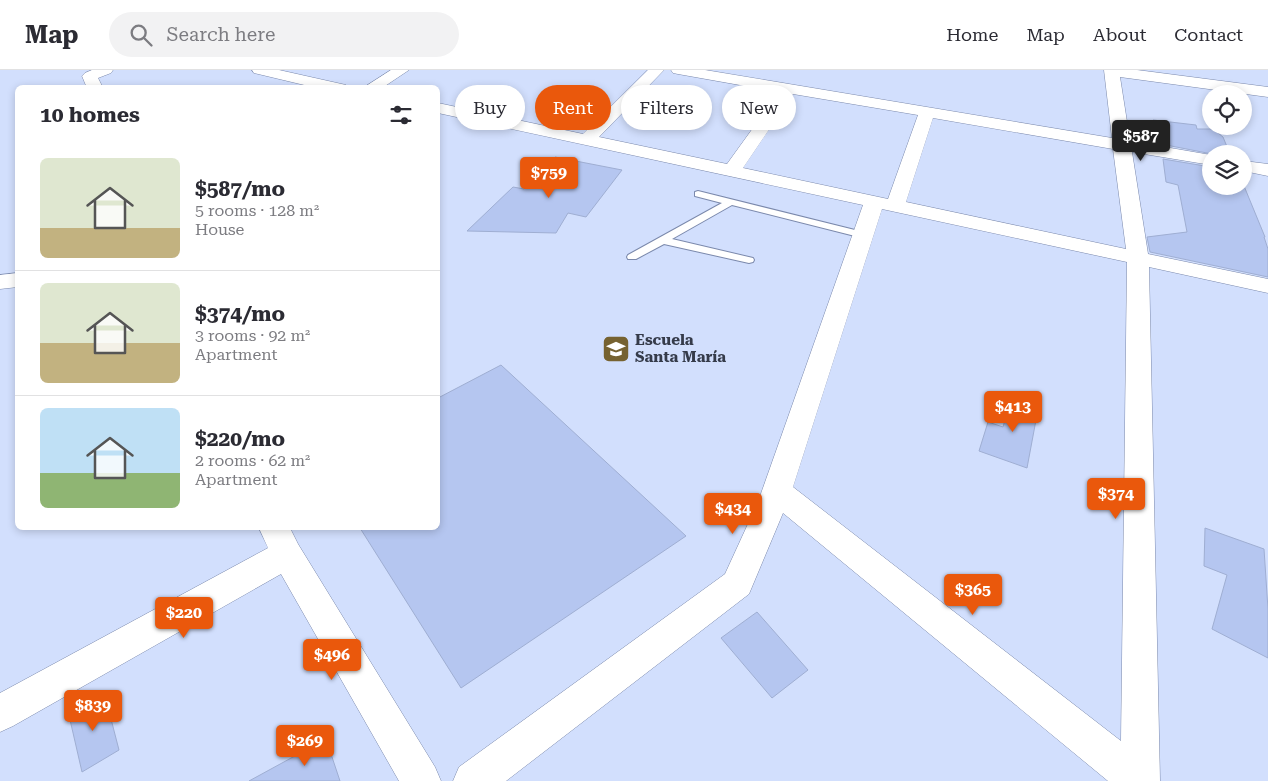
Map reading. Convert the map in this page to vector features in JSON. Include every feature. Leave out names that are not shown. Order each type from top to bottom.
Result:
[{"type":"street","points":[[93,85],[90,76],[106,70]]},
{"type":"street","points":[[259,70],[326,85]]},
{"type":"street","points":[[375,85],[402,70]]},
{"type":"street","points":[[587,140],[657,70]]},
{"type":"street","points":[[678,70],[766,85]]},
{"type":"street","points":[[1140,781],[1138,258],[1111,70],[1268,92]]},
{"type":"street","points":[[796,90],[1202,158]]},
{"type":"street","points":[[440,108],[1268,286]]},
{"type":"street","points":[[473,781],[737,584],[776,490],[863,235],[885,204],[927,112]]},
{"type":"street","points":[[732,172],[761,130]]},
{"type":"street","points":[[1252,167],[1268,170]]},
{"type":"street","points":[[0,282],[15,280]]},
{"type":"street","points":[[776,490],[1140,781]]},
{"type":"street","points":[[0,713],[281,541],[420,781]]},
{"type":"lane","points":[[698,194],[863,235]]},
{"type":"lane","points":[[632,257],[732,202]]},
{"type":"lane","points":[[662,240],[749,260]]},
{"type":"building","points":[[1153,120],[1196,125],[1197,129],[1202,129],[1202,135],[1220,135],[1226,145],[1202,145],[1202,152],[1161,144]]},
{"type":"building","points":[[555,157],[622,170],[586,217],[568,213],[556,233],[467,231],[513,187],[524,189]]},
{"type":"building","points":[[1163,159],[1202,166],[1202,195],[1248,195],[1268,249],[1268,277],[1150,252],[1147,237],[1187,232],[1178,185],[1166,182]]},
{"type":"building","points":[[501,365],[686,536],[461,688],[361,530],[440,530],[440,397]]},
{"type":"building","points":[[1012,395],[1039,404],[1027,468],[979,451],[988,422],[1003,427]]},
{"type":"building","points":[[1205,528],[1264,549],[1268,609],[1268,658],[1212,629],[1227,575],[1204,566]]},
{"type":"building","points":[[757,612],[808,670],[772,698],[721,638]]},
{"type":"building","points":[[104,692],[119,750],[82,772],[68,711]]},
{"type":"building","points":[[326,739],[340,781],[249,781]]},
{"type":"place","name":"Escuela Santa María","points":[[616,349]]}]
